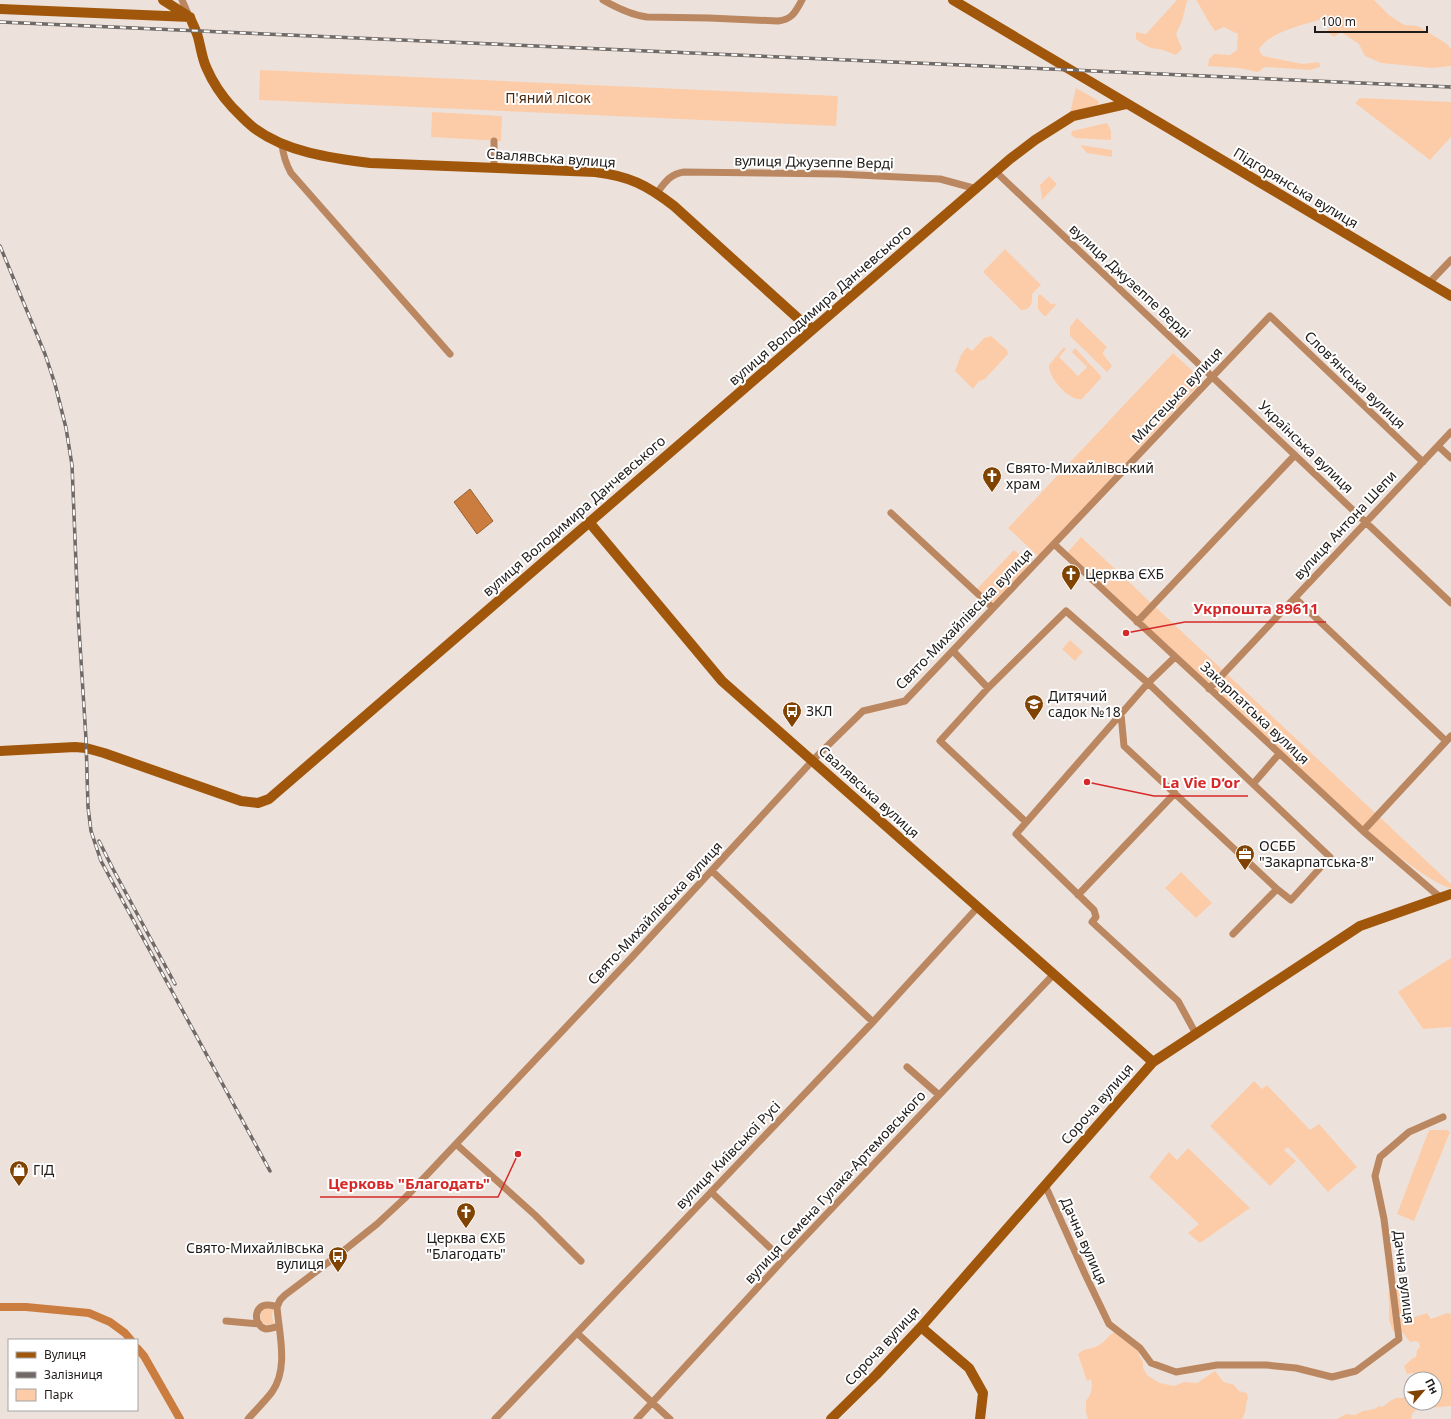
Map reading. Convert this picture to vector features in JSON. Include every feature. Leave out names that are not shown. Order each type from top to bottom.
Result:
[{"type":"street","points":[[163,0],[190,17]]},
{"type":"street","points":[[182,0],[190,17]]},
{"type":"street","points":[[605,0],[625,12],[638,16],[778,22],[788,19],[795,13],[802,0]]},
{"type":"street","name":"Підгорянська вулиця","points":[[953,0],[1451,296]]},
{"type":"street","points":[[0,9],[190,17]]},
{"type":"street","name":"Свалявська вулиця","points":[[190,17],[198,36],[202,57],[220,92],[253,128],[264,136],[282,144],[340,159],[362,162],[595,172],[628,178],[657,192],[801,321],[813,329]]},
{"type":"street","name":"вулиця Володимира Данчевського","points":[[0,751],[65,747],[86,748],[241,801],[251,803],[262,802],[275,794],[813,329],[1035,140],[1073,116],[1126,104]]},
{"type":"street","points":[[494,141],[494,168]]},
{"type":"street","points":[[282,144],[286,164],[291,173],[450,354]]},
{"type":"street","name":"вулиця Джузеппе Верді","points":[[657,192],[668,179],[678,173],[684,172],[838,174],[940,179],[977,189]]},
{"type":"street","name":"вулиця Джузеппе Верді","points":[[996,172],[1212,377]]},
{"type":"street","points":[[1429,283],[1451,260]]},
{"type":"street","name":"Мистецька вулиця","points":[[1054,544],[1270,316]]},
{"type":"street","name":"Словʼянська вулиця","points":[[1270,316],[1423,462]]},
{"type":"street","name":"Українська вулиця","points":[[1212,377],[1451,602]]},
{"type":"street","name":"вулиця Антона Шепи","points":[[1209,689],[1451,432]]},
{"type":"street","points":[[1438,446],[1451,458]]},
{"type":"street","points":[[1137,622],[1295,455]]},
{"type":"street","points":[[891,513],[993,608]]},
{"type":"street","name":"Свалявська вулиця","points":[[589,522],[722,681],[1153,1062]]},
{"type":"street","name":"Свято-Михайлівська вулиця","points":[[278,1307],[280,1300],[285,1295],[342,1252],[390,1212],[456,1144],[712,871],[812,761],[863,711],[905,701],[1054,544]]},
{"type":"street","name":"Закарпатська вулиця","points":[[1054,544],[1363,831],[1441,898]]},
{"type":"street","points":[[1295,598],[1448,738],[1363,831]]},
{"type":"street","points":[[1026,822],[940,741],[988,688],[1066,611],[1148,682],[1330,857],[1291,900],[1277,889],[1124,746],[1121,714]]},
{"type":"street","points":[[953,651],[988,688]]},
{"type":"street","points":[[1175,657],[1148,682],[1016,834],[1094,910],[1096,917],[1092,922],[1178,1000],[1196,1034]]},
{"type":"street","points":[[1253,784],[1279,754]]},
{"type":"street","points":[[1078,894],[1175,793]]},
{"type":"street","points":[[712,871],[873,1022]]},
{"type":"street","points":[[1233,934],[1277,889]]},
{"type":"street","name":"Сороча вулиця","points":[[831,1419],[881,1370],[921,1327],[1153,1062],[1360,926],[1451,894]]},
{"type":"street","name":"вулиця Київської Русі","points":[[495,1419],[873,1022],[977,908]]},
{"type":"street","name":"вулиця Семена Гулака-Артемовського","points":[[637,1419],[783,1260],[1053,975]]},
{"type":"street","points":[[907,1067],[939,1095]]},
{"type":"street","name":"Дачна вулиця","points":[[1045,1185],[1087,1280],[1109,1324],[1140,1348],[1151,1363],[1176,1372],[1217,1365],[1266,1365],[1296,1368],[1332,1377],[1356,1371],[1399,1339],[1384,1219],[1375,1176],[1380,1157],[1409,1132],[1444,1117]]},
{"type":"street","points":[[456,1144],[534,1215],[580,1261]]},
{"type":"street","points":[[711,1192],[783,1260]]},
{"type":"street","points":[[248,1419],[273,1391],[278,1382],[282,1356],[278,1307],[270,1304],[263,1306],[258,1311],[258,1321]]},
{"type":"street","points":[[226,1321],[240,1323],[258,1321],[267,1329],[279,1326]]},
{"type":"street","points":[[921,1327],[969,1368],[983,1393],[980,1419]]},
{"type":"street","points":[[577,1334],[670,1419]]},
{"type":"green space","points":[[1177,0],[1189,0],[1187,1],[1182,21],[1176,34],[1182,49],[1176,55],[1163,50],[1151,48],[1136,39],[1136,32],[1146,34]]},
{"type":"green space","points":[[1196,0],[1374,0],[1389,15],[1404,25],[1418,26],[1447,44],[1451,49],[1451,66],[1432,68],[1381,63],[1365,56],[1359,44],[1341,32],[1334,37],[1327,32],[1331,25],[1322,19],[1278,34],[1263,44],[1259,50],[1263,56],[1303,64],[1319,62],[1320,67],[1310,70],[1265,67],[1258,72],[1239,68],[1208,66],[1209,59],[1214,54],[1230,55],[1237,50],[1238,34],[1224,27],[1215,31]]},
{"type":"green space","name":"П'яний лісок","points":[[260,70],[838,96],[836,126],[259,100]]},
{"type":"green space","points":[[1076,88],[1097,100],[1099,102],[1097,105],[1070,113]]},
{"type":"green space","points":[[1360,98],[1451,102],[1451,137],[1430,160],[1355,103]]},
{"type":"green space","points":[[432,112],[502,116],[501,141],[431,137]]},
{"type":"green space","points":[[1107,123],[1111,131],[1111,140],[1075,138],[1071,134],[1072,131]]},
{"type":"green space","points":[[1080,145],[1112,150],[1112,157],[1087,153]]},
{"type":"green space","points":[[1049,176],[1057,184],[1042,200],[1040,185]]},
{"type":"green space","points":[[1005,249],[1041,285],[1032,294],[1032,303],[1027,309],[1021,310],[983,272]]},
{"type":"green space","points":[[1040,294],[1052,305],[1054,303],[1056,305],[1046,316],[1044,316],[1038,309],[1038,296]]},
{"type":"green space","points":[[1077,318],[1107,347],[1103,354],[1112,366],[1107,372],[1070,336],[1070,327]]},
{"type":"green space","points":[[991,336],[1007,350],[1008,354],[985,379],[979,381],[973,389],[955,371],[961,355],[967,347],[972,351],[984,338]]},
{"type":"green space","points":[[1064,347],[1066,349],[1059,357],[1078,376],[1087,367],[1072,352],[1075,348],[1101,376],[1101,378],[1082,399],[1071,397],[1060,388],[1052,376],[1049,365]]},
{"type":"green space","points":[[1173,353],[1203,380],[1039,557],[1008,528]]},
{"type":"green space","points":[[1081,537],[1451,884],[1451,888],[1426,876],[1383,845],[1067,553]]},
{"type":"green space","points":[[1014,550],[1031,565],[993,605],[976,590]]},
{"type":"green space","points":[[1070,640],[1083,652],[1075,661],[1062,649]]},
{"type":"green space","points":[[1181,872],[1212,903],[1196,918],[1165,888]]},
{"type":"green space","points":[[1451,958],[1451,1027],[1423,1029],[1398,992]]},
{"type":"green space","points":[[1254,1081],[1262,1089],[1267,1085],[1310,1130],[1319,1124],[1357,1167],[1328,1192],[1288,1147],[1284,1150],[1296,1161],[1270,1186],[1210,1126]]},
{"type":"green space","points":[[1429,1130],[1447,1130],[1450,1132],[1414,1221],[1397,1214]]},
{"type":"green space","points":[[1188,1148],[1250,1208],[1200,1243],[1188,1233],[1199,1224],[1149,1177],[1169,1152],[1177,1160]]},
{"type":"green space","points":[[1395,1289],[1400,1289],[1404,1297],[1408,1313],[1412,1318],[1427,1313],[1431,1319],[1447,1313],[1451,1314],[1451,1406],[1443,1407],[1443,1371],[1406,1371],[1404,1366],[1416,1357],[1417,1350],[1420,1347],[1419,1342],[1410,1342],[1402,1332],[1393,1331],[1389,1320],[1389,1292]]},
{"type":"green space","points":[[268,1308],[273,1309],[272,1317],[274,1324],[267,1325],[262,1322],[260,1317],[262,1310]]},
{"type":"green space","points":[[1118,1331],[1138,1347],[1139,1355],[1143,1362],[1143,1368],[1147,1375],[1160,1383],[1174,1386],[1184,1382],[1197,1383],[1215,1371],[1224,1382],[1233,1384],[1239,1391],[1247,1393],[1248,1398],[1245,1413],[1242,1419],[1088,1419],[1086,1412],[1086,1401],[1091,1391],[1092,1382],[1091,1379],[1087,1381],[1078,1354],[1084,1350],[1099,1345],[1109,1336]]},
{"type":"green space","points":[[1402,1398],[1403,1411],[1415,1411],[1412,1414],[1411,1419],[1337,1419],[1346,1414],[1355,1415],[1379,1406],[1382,1407],[1394,1399]]},
{"type":"shaded area","points":[[470,489],[493,521],[477,534],[454,502]]},
{"type":"waterway","points":[[0,1307],[26,1307],[89,1313],[110,1322],[125,1333],[130,1339]]},
{"type":"waterway","points":[[138,1349],[144,1356],[180,1419]]},
{"type":"railway","points":[[0,22],[1451,87]]},
{"type":"railway","points":[[0,246],[45,354],[55,384],[66,428],[72,465],[88,807],[91,831],[101,861],[270,1171]]},
{"type":"railway","points":[[99,841],[175,984]]},
{"type":"place","name":"Свято-Михайлівський храм","points":[[992,493]]},
{"type":"place","name":"Церква ЄХБ","points":[[1071,591]]},
{"type":"place","name":"Укрпошта 89611","points":[[1126,633]]},
{"type":"place","name":"Дитячий садок №18","points":[[1034,721]]},
{"type":"place","name":"ЗКЛ","points":[[792,728]]},
{"type":"place","name":"La Vie D‘or","points":[[1087,782]]},
{"type":"place","name":"ОСББ \"Закарпатська-8\"","points":[[1245,871]]},
{"type":"place","name":"Церковь \"Благодать\"","points":[[518,1154]]},
{"type":"place","name":"ГІД","points":[[19,1187]]},
{"type":"place","name":"Церква ЄХБ \"Благодать\"","points":[[466,1229]]},
{"type":"place","name":"Свято-Михайлівська вулиця","points":[[338,1273]]}]
